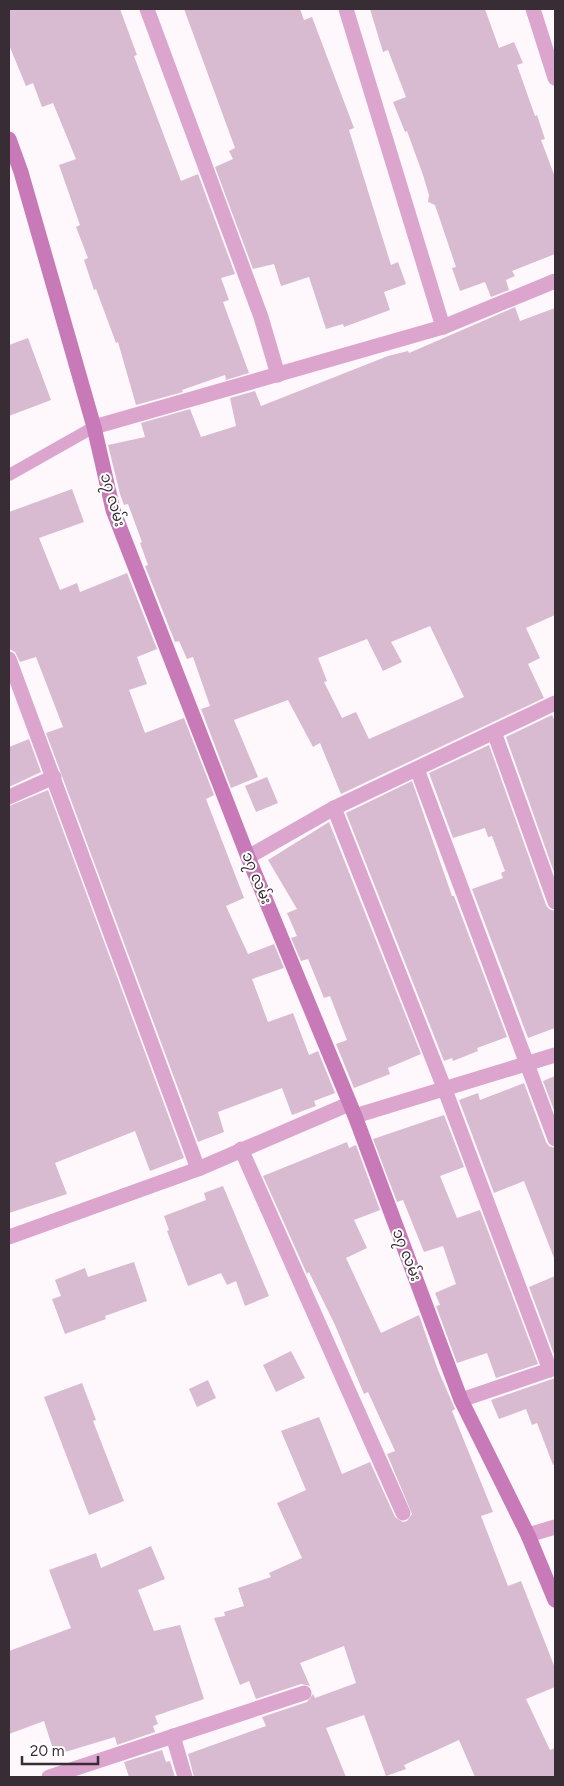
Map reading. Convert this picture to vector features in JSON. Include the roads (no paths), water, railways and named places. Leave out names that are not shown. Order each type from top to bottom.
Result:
[{"type":"street","points":[[147,9],[261,317],[278,375]]},
{"type":"street","points":[[346,9],[443,327]]},
{"type":"street","points":[[533,9],[555,78]]},
{"type":"street","name":"၁၇ လမ်း","points":[[9,139],[21,172],[94,426],[113,510],[248,857],[352,1110],[461,1400],[528,1535],[555,1600]]},
{"type":"street","points":[[94,426],[443,327],[555,281]]},
{"type":"street","points":[[9,659],[198,1169]]},
{"type":"street","points":[[248,857],[334,808],[555,703]]},
{"type":"street","points":[[494,732],[555,902]]},
{"type":"street","points":[[418,769],[555,1139]]},
{"type":"street","points":[[9,797],[54,778]]},
{"type":"street","points":[[334,808],[553,1369],[461,1400]]},
{"type":"street","points":[[9,1237],[198,1169],[242,1149],[352,1110],[445,1090],[555,1055]]},
{"type":"street","points":[[242,1149],[403,1513]]},
{"type":"street","points":[[528,1535],[555,1528]]},
{"type":"street","points":[[49,1777],[304,1693]]},
{"type":"street","points":[[173,1736],[185,1777]]},
{"type":"lane","points":[[9,476],[94,426]]}]
